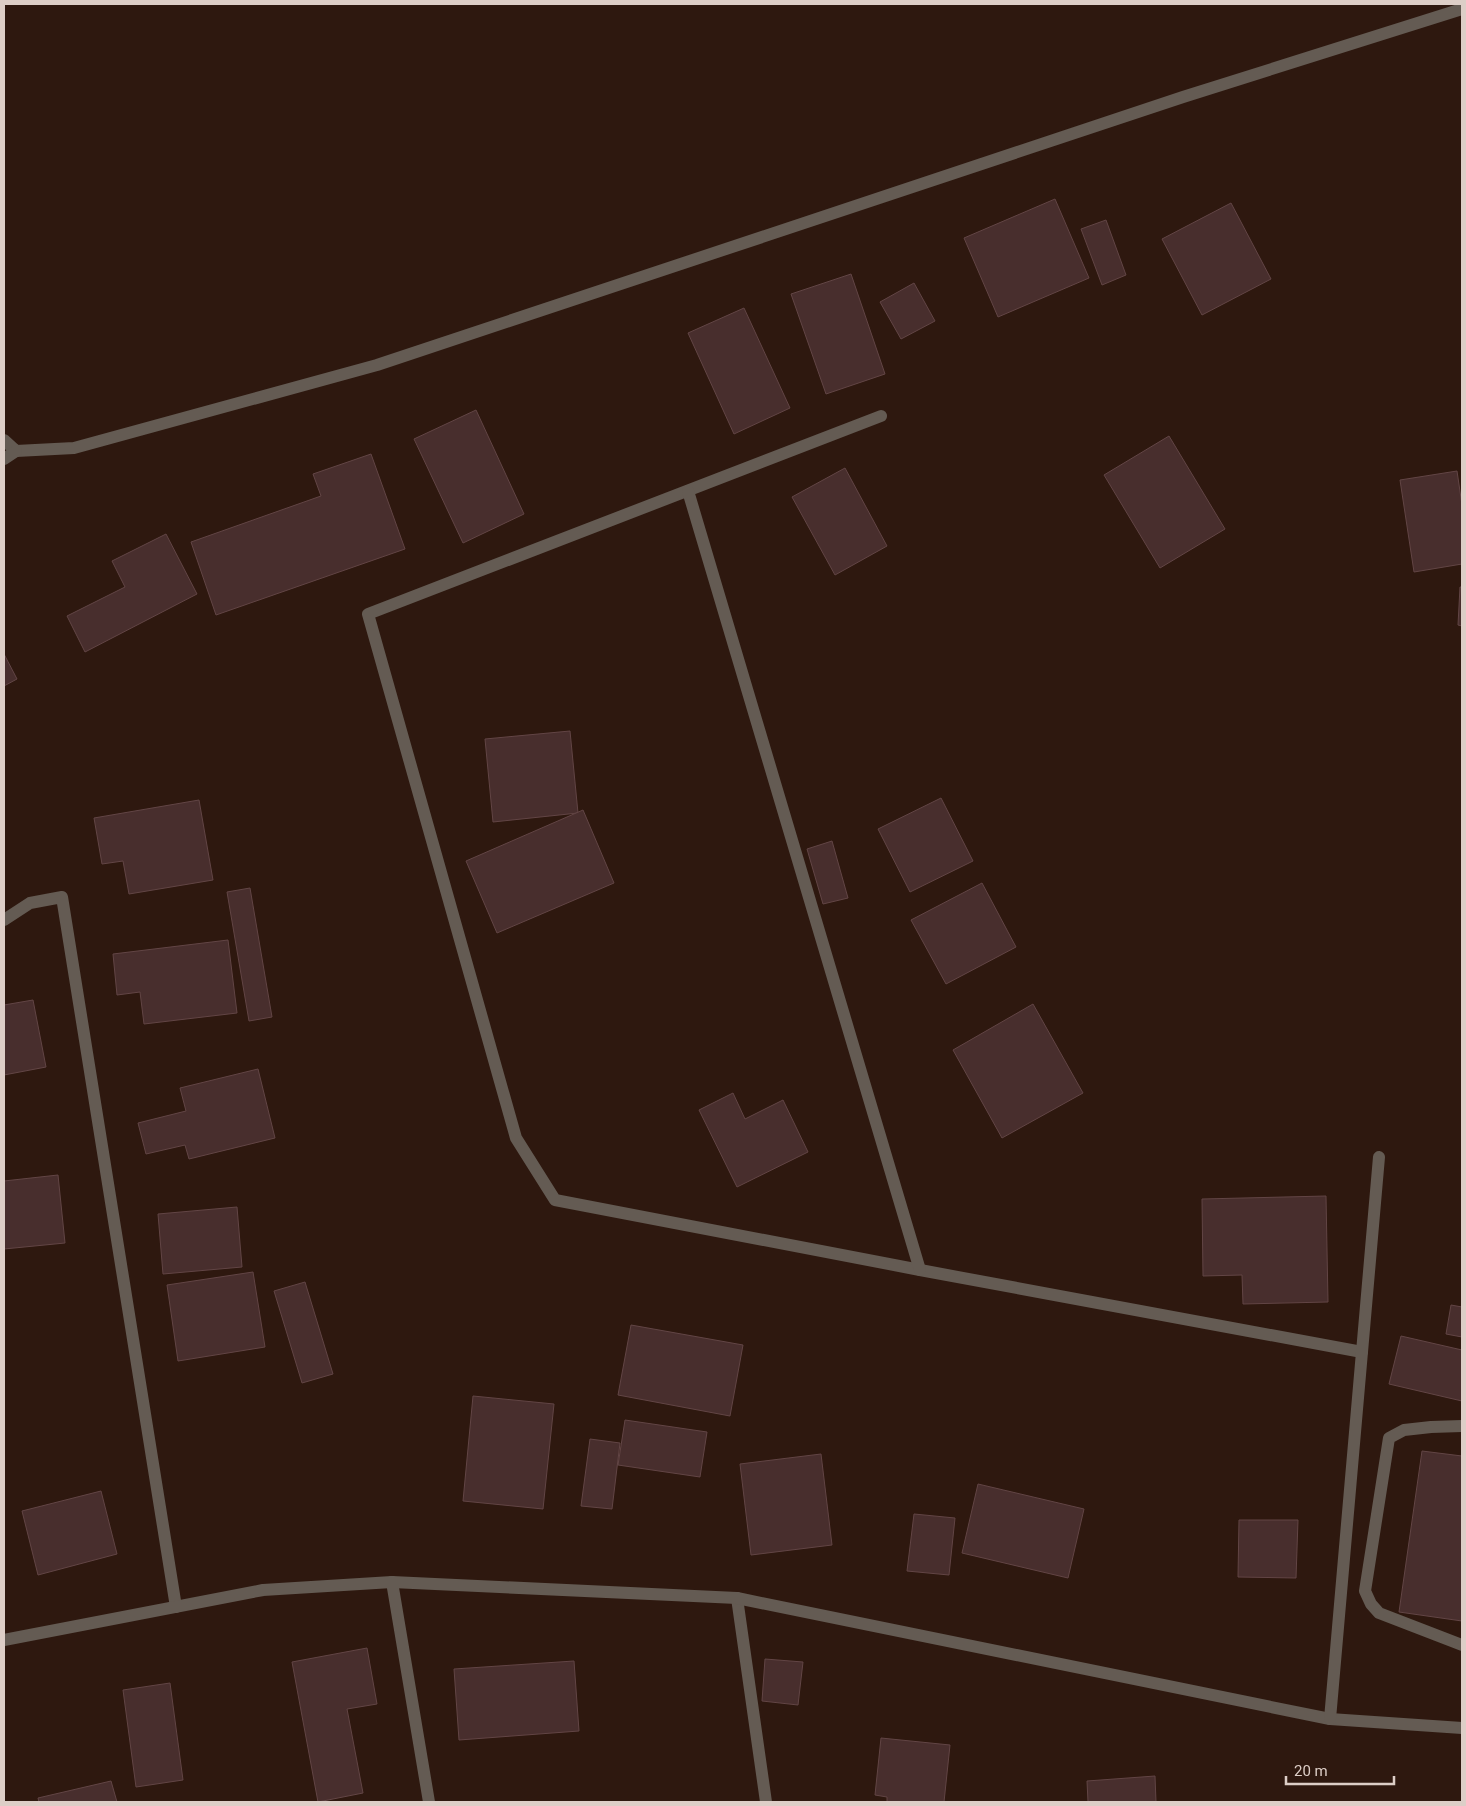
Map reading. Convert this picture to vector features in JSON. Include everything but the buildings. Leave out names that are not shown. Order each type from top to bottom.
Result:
[{"type":"street","points":[[4,459],[16,451],[74,448],[377,365],[1183,97],[1462,9]]},
{"type":"street","points":[[881,416],[368,614],[516,1138],[555,1200],[1362,1352]]},
{"type":"street","points":[[4,440],[16,451]]},
{"type":"street","points":[[688,491],[920,1270]]},
{"type":"street","points":[[4,920],[30,903],[62,897],[176,1607]]},
{"type":"street","points":[[1330,1719],[1379,1157]]},
{"type":"street","points":[[1462,1426],[1404,1430],[1389,1438],[1365,1591],[1371,1604],[1379,1613],[1462,1645]]},
{"type":"street","points":[[392,1582],[429,1802]]},
{"type":"street","points":[[4,1640],[262,1590],[392,1582],[737,1598],[1330,1719],[1462,1728]]},
{"type":"street","points":[[737,1598],[766,1802]]}]
